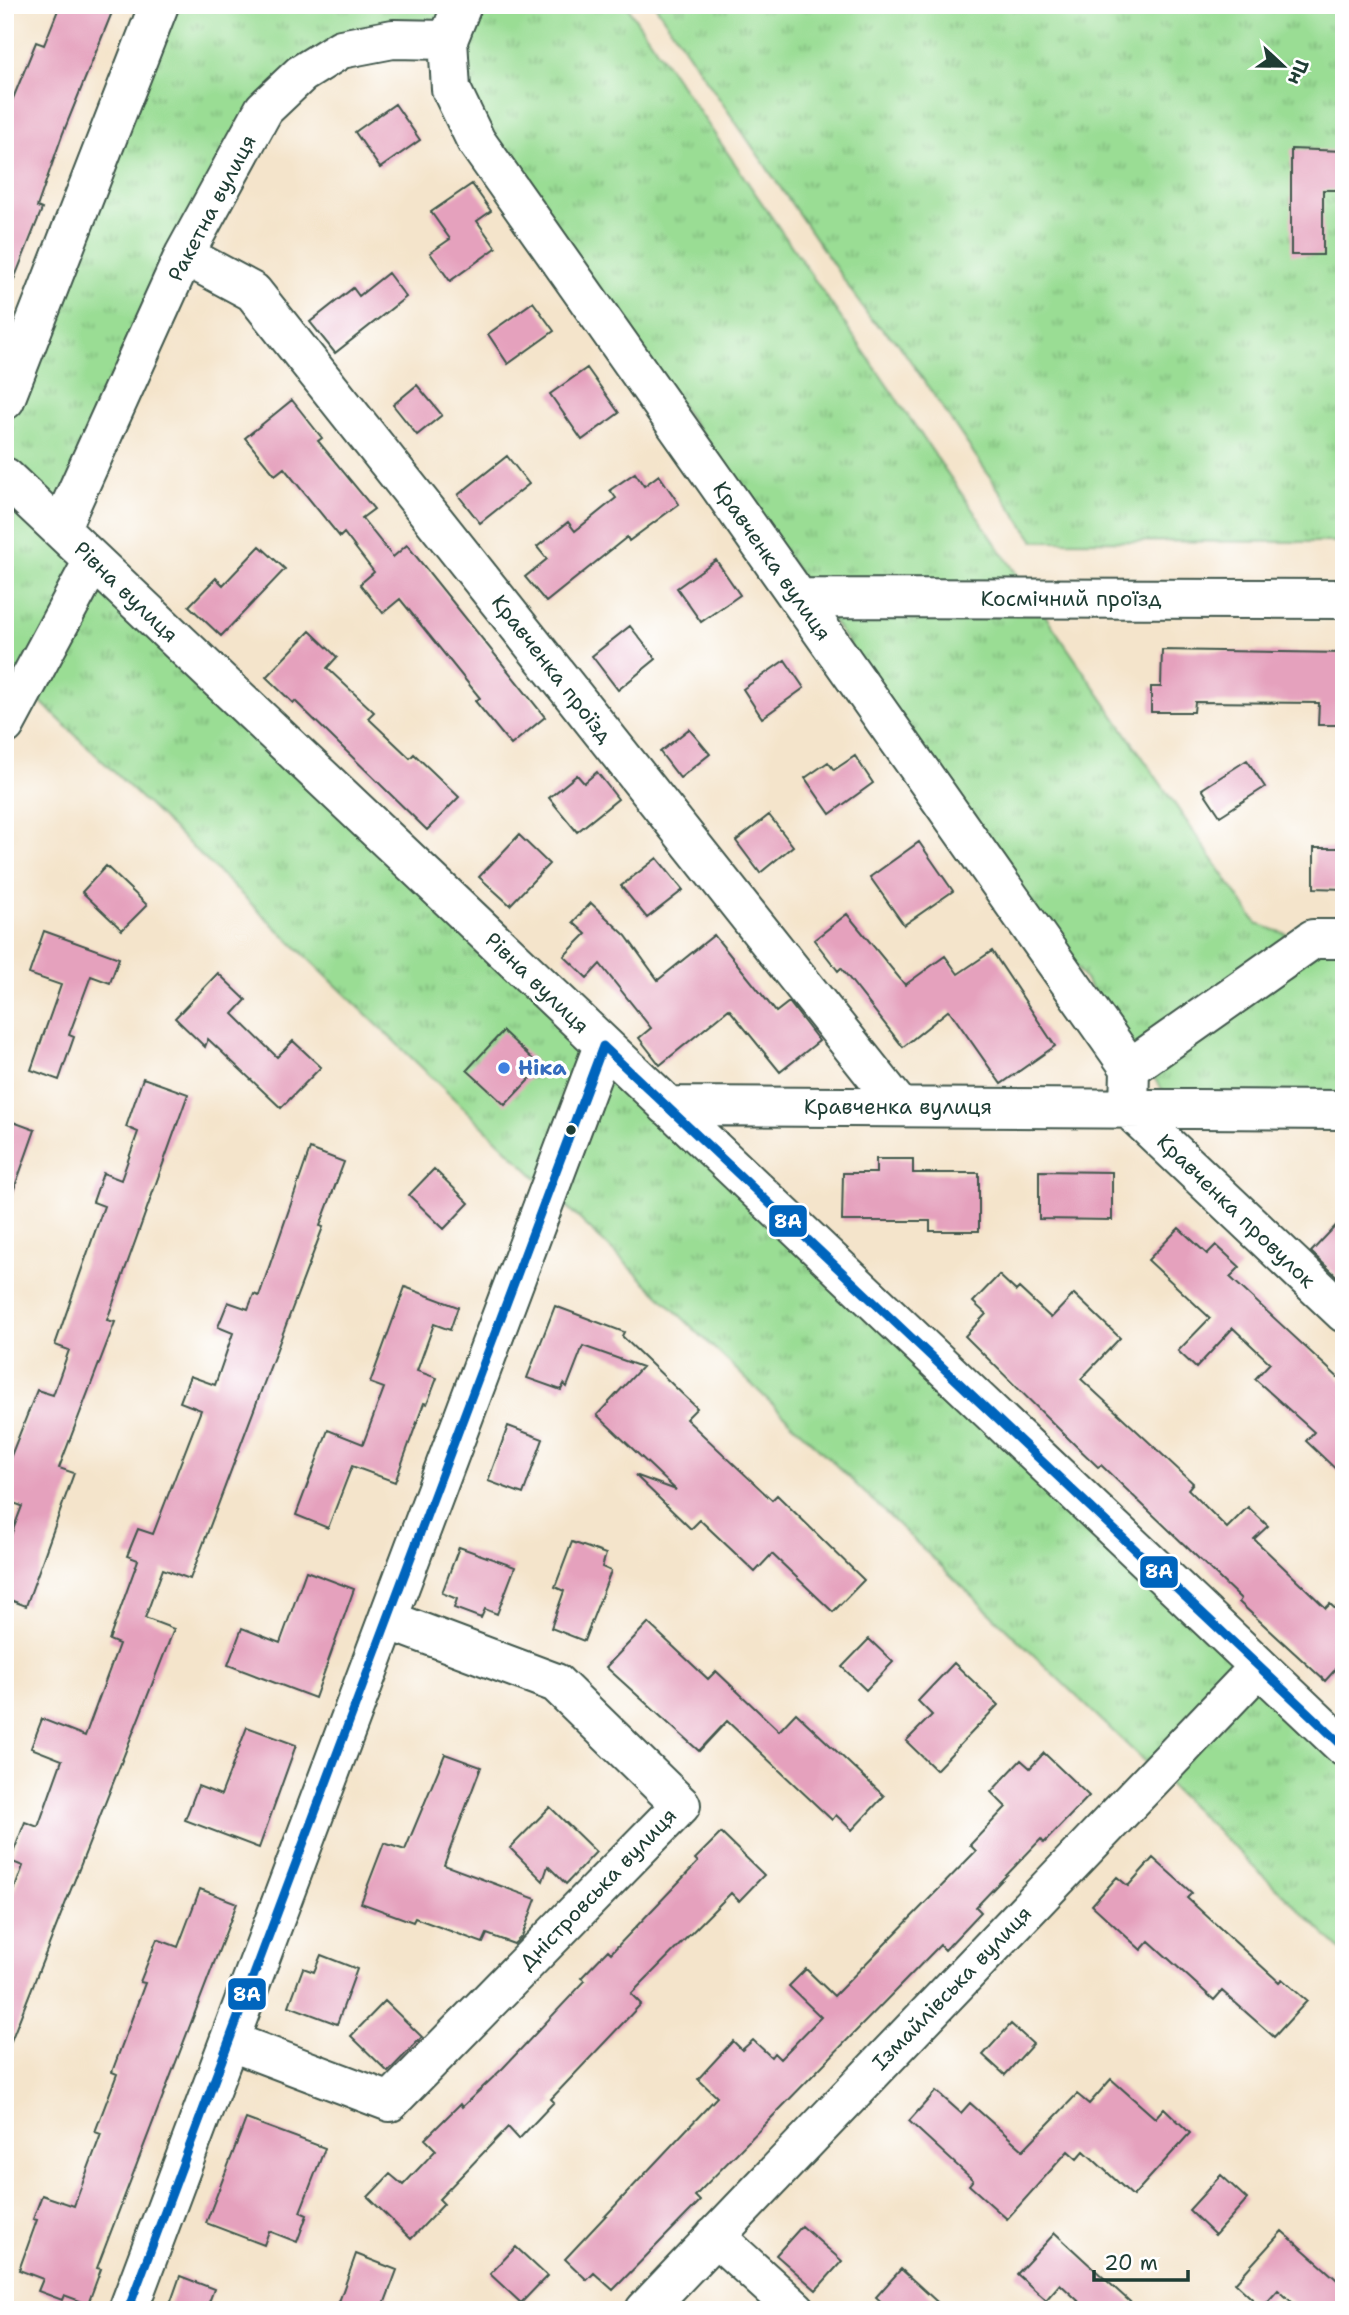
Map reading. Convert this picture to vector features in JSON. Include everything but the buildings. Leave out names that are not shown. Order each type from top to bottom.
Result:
[{"type":"street","points":[[5,400],[159,5]]},
{"type":"street","name":"Ракетна вулиця","points":[[60,529],[184,254],[264,109],[301,74],[341,49],[455,23]]},
{"type":"street","name":"Кравченка вулиця","points":[[455,23],[451,89],[476,141],[1130,1068]]},
{"type":"street","name":"Кравченка проїзд","points":[[184,254],[253,292],[900,1107]]},
{"type":"street","name":"Рівна вулиця","points":[[5,477],[1344,1747]]},
{"type":"street","points":[[5,725],[93,561]]},
{"type":"street","name":"Космічний проїзд","points":[[799,598],[1344,599]]},
{"type":"street","points":[[1129,1109],[1130,1068],[1313,939],[1344,939]]},
{"type":"street","points":[[128,2310],[603,1046]]},
{"type":"street","name":"Кравченка вулиця","points":[[667,1106],[1344,1110]]},
{"type":"street","name":"Кравченка провулок","points":[[1129,1109],[1344,1313]]},
{"type":"street","name":"Дністровська вулиця","points":[[229,2041],[390,2102],[681,1805],[556,1683],[388,1620]]},
{"type":"street","name":"Ізмайлівська вулиця","points":[[645,2310],[1259,1667]]},
{"type":"street","points":[[715,2236],[796,2310]]},
{"type":"green space","points":[[170,5],[626,5],[1257,924],[1330,949],[1344,949],[1344,1094],[1164,1092],[491,135],[467,82],[461,33],[293,65],[50,529],[1344,1756],[1344,1953],[16,678],[5,699],[5,429]]},
{"type":"green space","points":[[655,5],[1344,5],[1344,542],[1034,541],[898,343],[870,318]]},
{"type":"transit line","name":"8А","points":[[603,1046],[1344,1747]]},
{"type":"transit line","name":"8А","points":[[128,2310],[603,1046]]},
{"type":"place","name":"Ніка","points":[[504,1068]]}]
